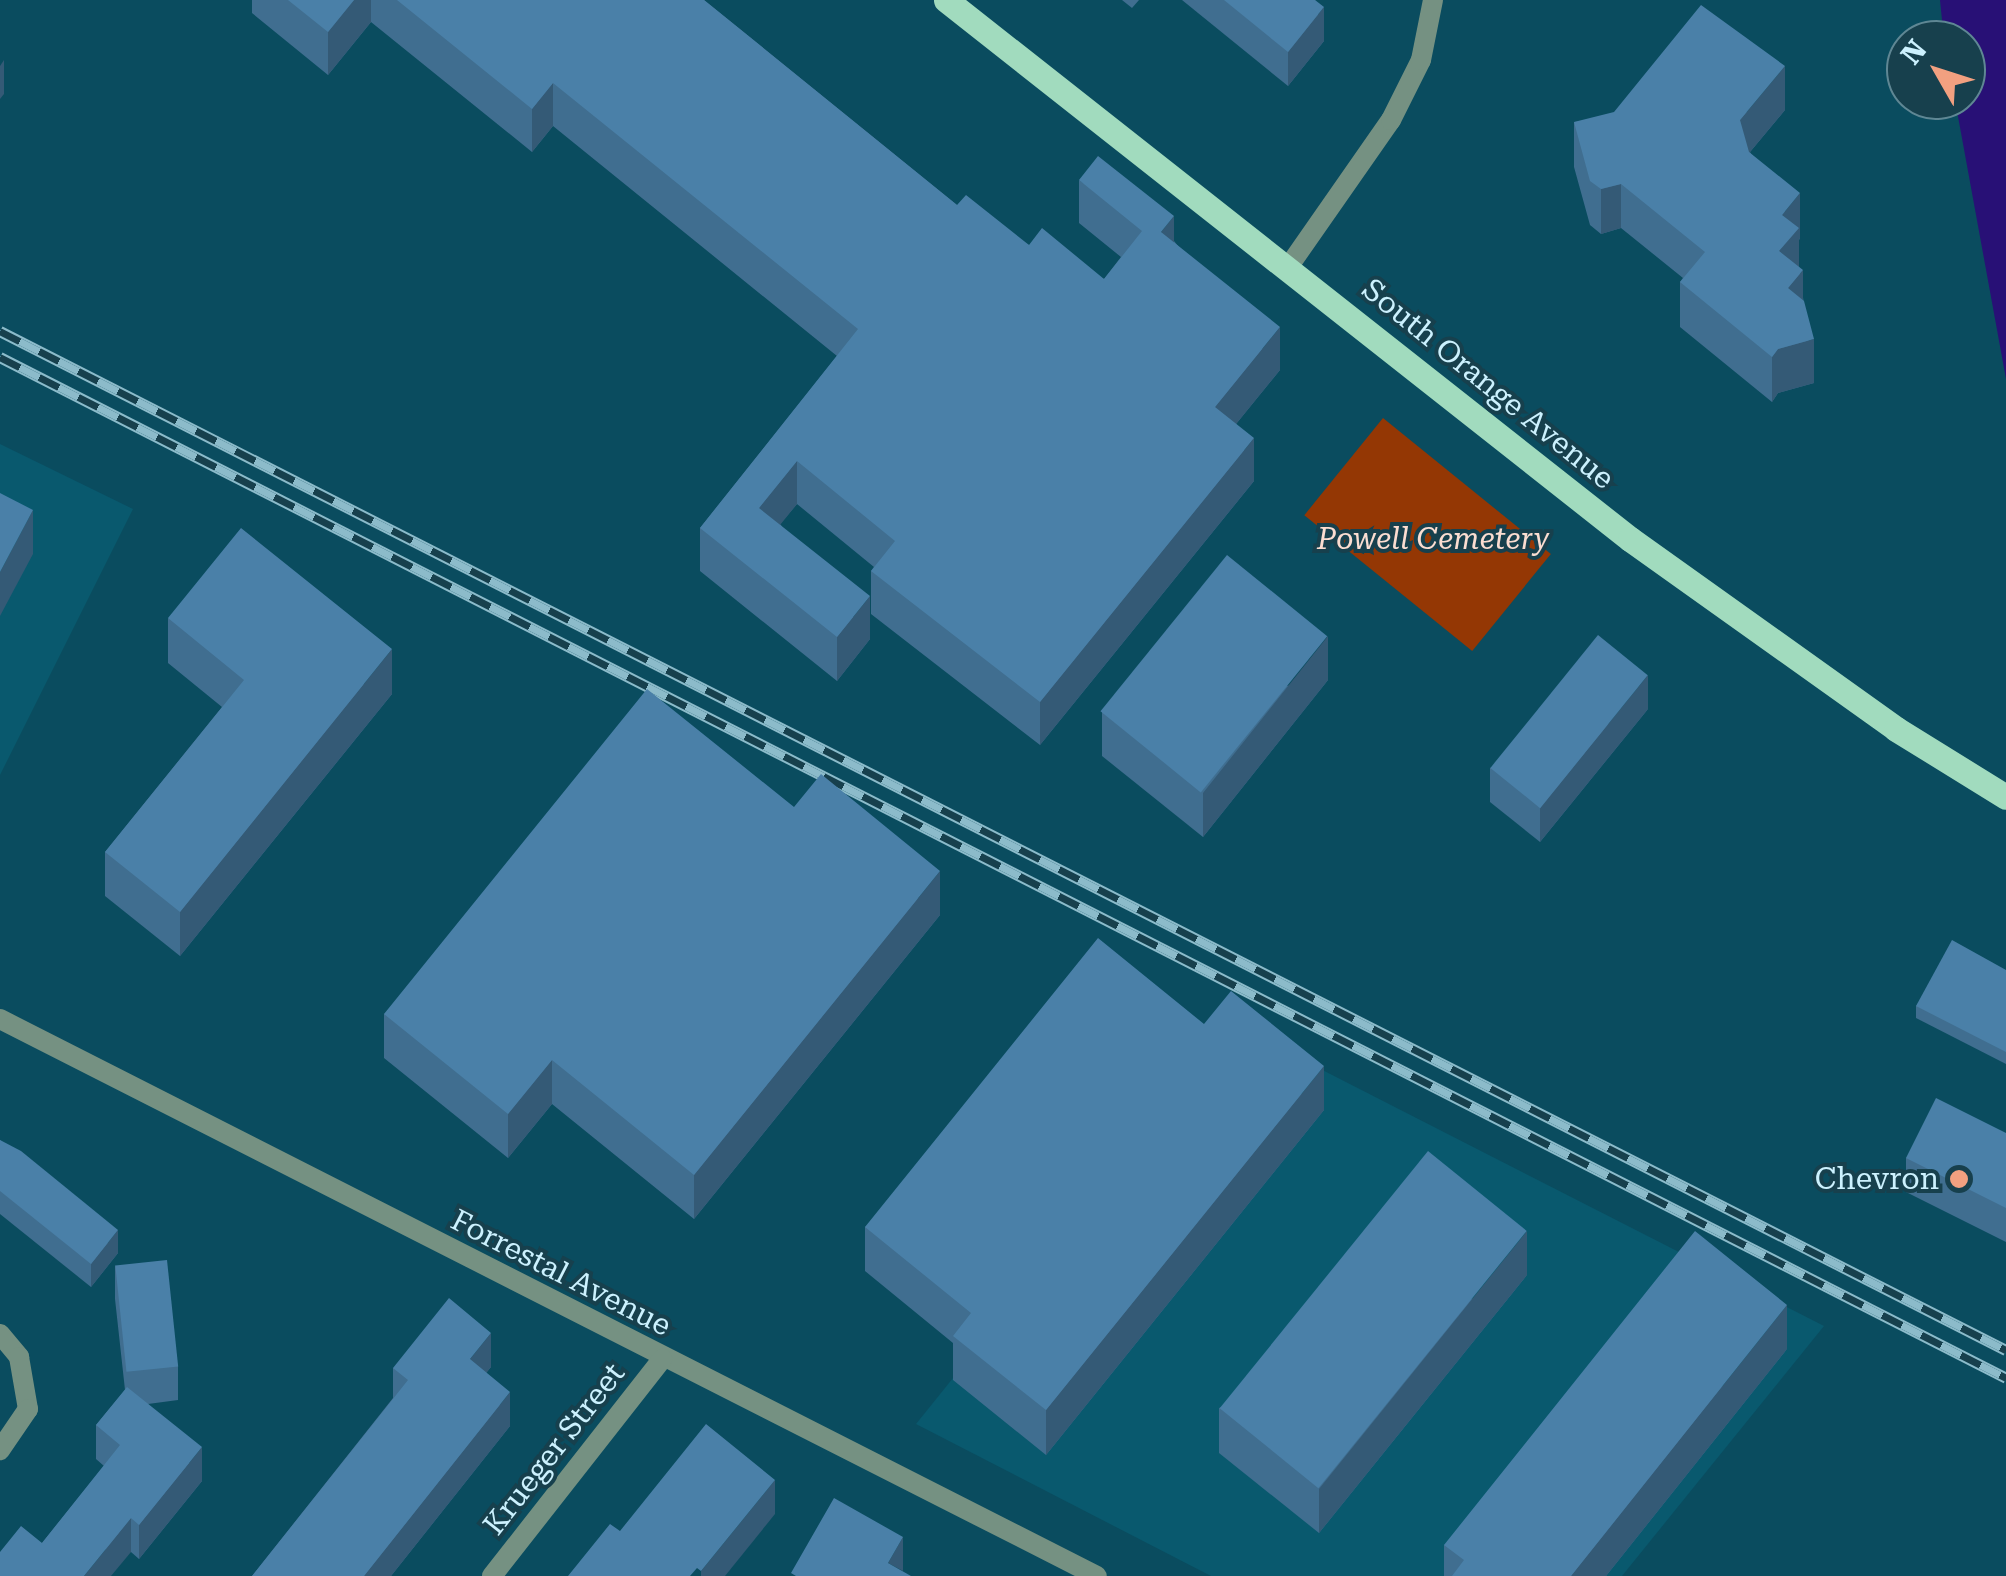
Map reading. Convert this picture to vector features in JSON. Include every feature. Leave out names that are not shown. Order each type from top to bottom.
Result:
[{"type":"main road","name":"South Orange Avenue","points":[[946,0],[1696,588],[1896,729],[2006,797]]},
{"type":"street","points":[[1289,266],[1391,120],[1421,60],[1434,0]]},
{"type":"street","name":"Forrestal Avenue","points":[[0,1019],[662,1359],[1097,1576]]},
{"type":"street","points":[[0,1334],[20,1357],[28,1409],[3,1446]]},
{"type":"street","name":"Krueger Street","points":[[492,1576],[662,1359]]},
{"type":"shaded area","points":[[1940,0],[2006,0],[2006,379],[1959,120],[1986,120],[1986,20],[1942,20]]},
{"type":"shaded area","points":[[0,444],[133,509],[0,775]]},
{"type":"shaded area","points":[[1236,1026],[1824,1326],[1622,1576],[1211,1576],[916,1424]]},
{"type":"green space","name":"Powell Cemetery","points":[[1383,418],[1551,554],[1472,651],[1304,515]]},
{"type":"building","points":[[288,0],[354,0],[328,32]]},
{"type":"building","points":[[397,0],[704,0],[957,205],[966,195],[1029,245],[1042,228],[1104,279],[1142,231],[1079,180],[1098,156],[1174,216],[1161,232],[1280,327],[1215,407],[1254,438],[1040,702],[871,571],[895,541],[797,461],[759,508],[870,596],[837,637],[700,528],[858,329],[553,83],[532,109]]},
{"type":"building","points":[[1224,0],[1315,0],[1324,7],[1288,52]]},
{"type":"building","points":[[1701,5],[1785,66],[1740,120],[1749,152],[1800,193],[1782,215],[1799,228],[1779,251],[1803,270],[1788,288],[1804,301],[1814,339],[1778,349],[1772,357],[1680,282],[1705,252],[1621,184],[1601,189],[1590,181],[1574,122],[1614,112]]},
{"type":"building","points":[[0,493],[33,510],[0,572]]},
{"type":"building","points":[[241,528],[392,649],[180,912],[105,852],[244,680],[168,618]]},
{"type":"building","points":[[1227,555],[1327,636],[1201,792],[1101,711]]},
{"type":"building","points":[[1598,635],[1648,675],[1540,808],[1490,768]]},
{"type":"building","points":[[647,689],[794,807],[821,774],[940,871],[694,1175],[552,1060],[508,1114],[384,1014]]},
{"type":"building","points":[[1098,938],[1204,1024],[1231,991],[1324,1066],[1046,1410],[953,1336],[971,1313],[865,1227]]},
{"type":"building","points":[[1952,940],[2006,970],[2006,1052],[1916,1006]]},
{"type":"building","points":[[1936,1098],[2006,1133],[2006,1208],[1906,1158]]},
{"type":"building","points":[[0,1140],[21,1151],[118,1230],[91,1264],[0,1191]]},
{"type":"building","points":[[1428,1151],[1527,1231],[1318,1488],[1220,1408]]},
{"type":"building","points":[[1695,1231],[1787,1305],[1571,1576],[1452,1576],[1464,1560],[1444,1545]]},
{"type":"building","points":[[167,1260],[178,1366],[126,1372],[115,1265]]},
{"type":"building","points":[[449,1298],[491,1333],[470,1359],[510,1392],[364,1576],[252,1576],[408,1380],[393,1368]]},
{"type":"building","points":[[127,1387],[202,1447],[139,1525],[131,1518],[84,1576],[0,1576],[0,1552],[21,1526],[42,1543],[120,1445],[96,1425]]},
{"type":"building","points":[[706,1424],[775,1480],[701,1571],[697,1568],[690,1576],[568,1576],[610,1524],[620,1531]]},
{"type":"building","points":[[834,1498],[903,1537],[888,1563],[911,1576],[791,1573]]},
{"type":"railway","points":[[0,331],[2006,1350]]},
{"type":"railway","points":[[0,357],[2006,1378]]},
{"type":"place","name":"Chevron","points":[[1959,1179]]}]
